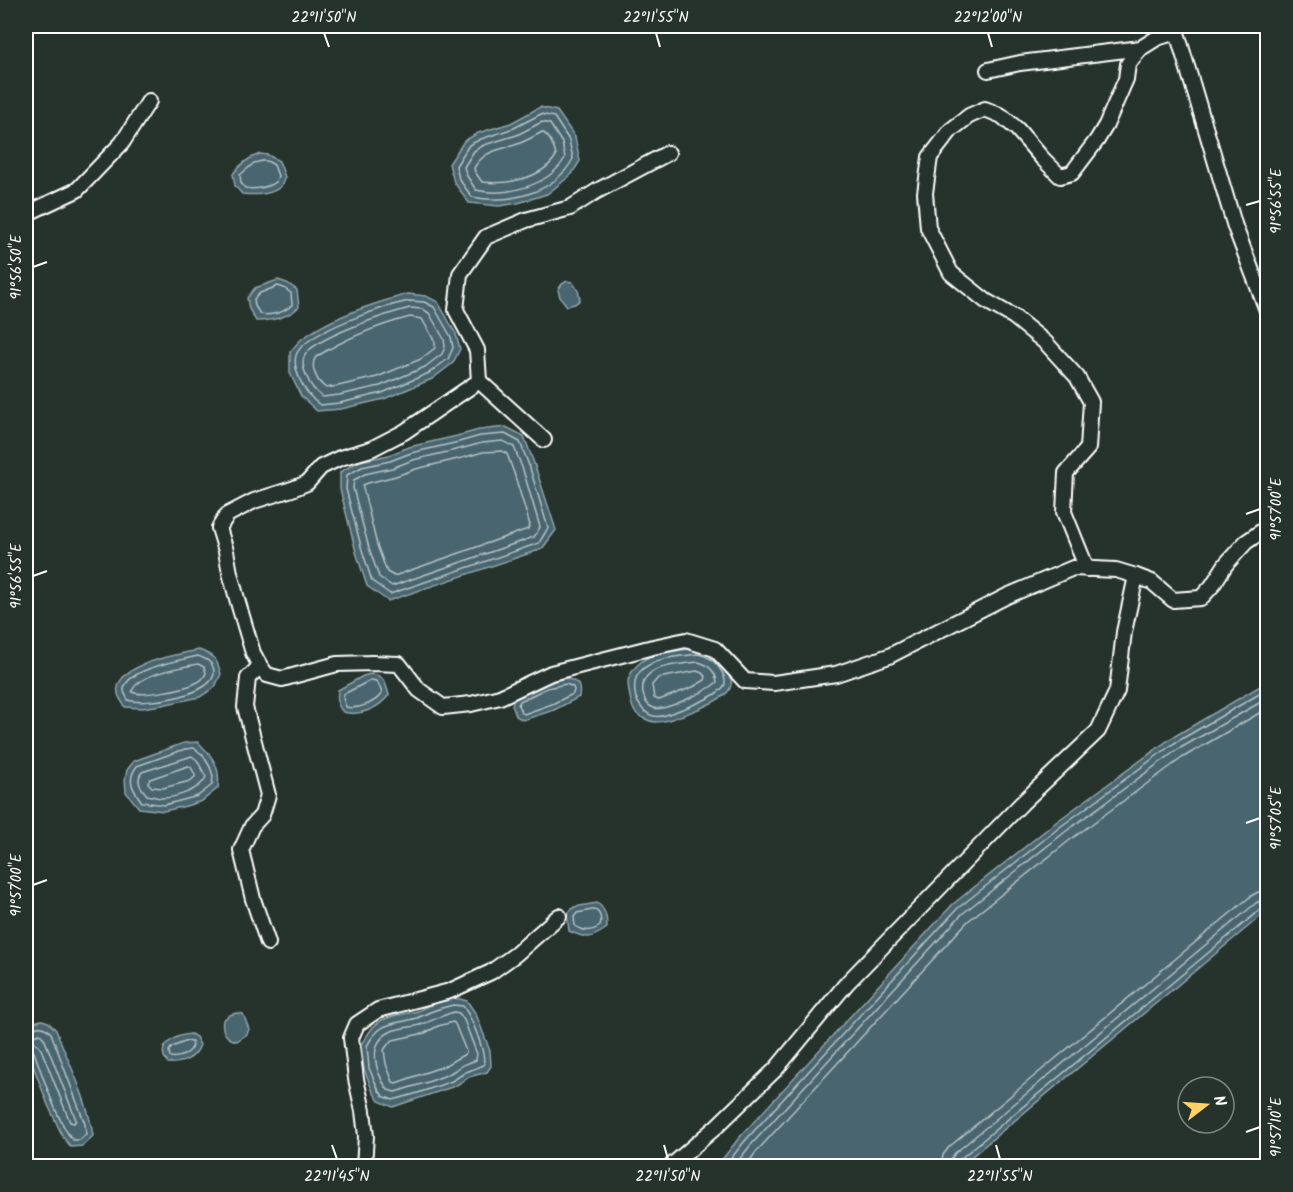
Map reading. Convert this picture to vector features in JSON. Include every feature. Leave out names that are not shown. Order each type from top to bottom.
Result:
[{"type":"street","points":[[1087,568],[1064,512],[1066,473],[1088,448],[1091,402],[1077,377],[1046,342],[1014,317],[986,301],[951,273],[928,228],[925,193],[930,157],[951,130],[969,116],[986,109],[1002,116],[1017,129],[1060,176],[1072,173],[1106,125],[1125,79],[1128,64],[1141,48],[1176,29],[1235,227],[1268,313]]},
{"type":"street","points":[[988,70],[1020,63],[1141,48]]},
{"type":"street","points":[[26,214],[77,190],[122,143],[148,101]]},
{"type":"street","points":[[544,440],[479,381],[477,350],[456,310],[460,274],[486,237],[526,220],[570,208],[668,153]]},
{"type":"street","points":[[479,381],[404,432],[371,449],[340,458],[321,467],[307,483],[254,501],[227,515],[219,528],[230,573],[253,653],[267,675],[282,679],[337,664],[399,664],[419,690],[443,707],[471,704],[500,697],[551,673],[686,640],[715,649],[745,681],[774,683],[836,674],[889,656],[1006,596],[1073,568],[1116,570],[1136,576],[1152,582],[1173,600],[1201,598],[1239,549],[1268,527]]},
{"type":"street","points":[[670,1167],[716,1127],[776,1069],[847,982],[1022,803],[1098,730],[1117,691],[1124,632],[1136,576]]},
{"type":"street","points":[[260,666],[248,678],[245,707],[268,795],[262,815],[252,826],[241,850],[253,899],[268,944]]},
{"type":"street","points":[[364,1167],[366,1136],[351,1038],[357,1024],[378,1010],[450,991],[491,972],[516,954],[559,916]]},
{"type":"water","points":[[540,107],[557,111],[575,137],[580,161],[571,175],[547,194],[518,203],[499,206],[469,203],[454,182],[449,164],[464,141],[478,133],[511,123]]},
{"type":"water","points":[[260,154],[268,155],[279,161],[285,177],[282,184],[273,192],[257,195],[242,194],[235,186],[233,174],[238,167]]},
{"type":"water","points":[[278,280],[297,290],[299,307],[279,318],[256,321],[249,309],[247,298],[255,288]]},
{"type":"water","points":[[567,281],[572,282],[578,290],[580,299],[567,306],[558,290]]},
{"type":"water","points":[[408,294],[426,296],[438,302],[456,334],[460,349],[453,363],[432,379],[384,399],[341,409],[317,411],[301,396],[290,373],[290,352],[303,338],[327,323]]},
{"type":"water","points":[[506,427],[524,436],[556,530],[542,549],[388,601],[367,586],[340,489],[340,472],[360,461],[389,455],[409,447],[479,430]]},
{"type":"water","points":[[698,648],[711,653],[726,668],[731,679],[729,690],[706,706],[671,719],[655,722],[637,714],[631,702],[628,681],[636,667],[655,655]]},
{"type":"water","points":[[199,650],[212,656],[218,665],[221,674],[215,687],[200,697],[142,708],[125,707],[118,694],[119,684],[125,675],[149,662]]},
{"type":"water","points":[[370,674],[383,680],[389,695],[369,710],[356,713],[343,712],[338,702],[338,690]]},
{"type":"water","points":[[566,678],[578,684],[579,697],[554,710],[523,720],[516,716],[512,705],[515,697],[545,683]]},
{"type":"water","points":[[1267,682],[1267,911],[960,1166],[717,1166],[739,1138],[953,904],[1056,822],[1170,739]]},
{"type":"water","points":[[198,742],[217,767],[218,788],[202,801],[186,806],[164,811],[139,808],[126,792],[127,770],[134,761],[184,743]]},
{"type":"water","points":[[597,903],[605,914],[607,928],[588,937],[569,931],[567,914],[574,907]]},
{"type":"water","points":[[452,998],[467,1001],[476,1014],[490,1051],[491,1066],[487,1072],[469,1077],[455,1086],[393,1107],[379,1101],[364,1069],[361,1044],[373,1027],[382,1020],[418,1011]]},
{"type":"water","points":[[236,1013],[243,1014],[249,1029],[247,1034],[237,1041],[227,1036],[223,1024],[223,1020]]},
{"type":"water","points":[[42,1020],[48,1022],[56,1030],[87,1109],[93,1136],[82,1146],[71,1147],[63,1137],[26,1047],[28,1023]]},
{"type":"water","points":[[191,1034],[196,1037],[200,1045],[195,1054],[178,1063],[168,1063],[163,1051],[168,1042]]}]
